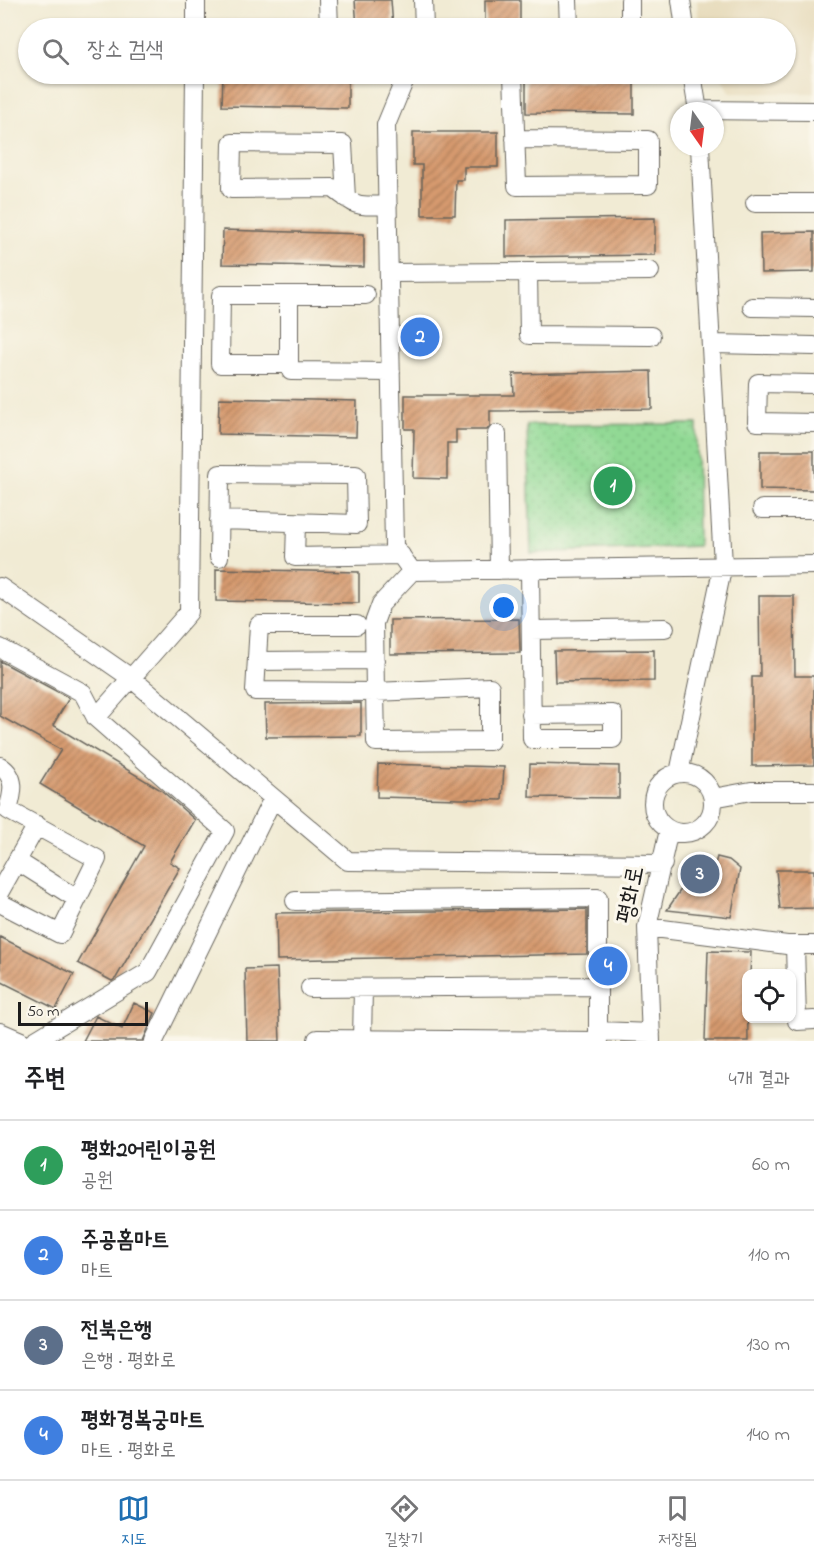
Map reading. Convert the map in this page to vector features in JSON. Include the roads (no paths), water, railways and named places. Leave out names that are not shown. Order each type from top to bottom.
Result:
[{"type":"street","points":[[196,0],[196,18]]},
{"type":"street","points":[[328,0],[329,18]]},
{"type":"street","points":[[423,0],[424,18]]},
{"type":"street","points":[[568,0],[569,18]]},
{"type":"street","points":[[630,0],[630,18]]},
{"type":"street","points":[[681,0],[684,18]]},
{"type":"street","points":[[96,718],[189,612],[195,84]]},
{"type":"street","points":[[403,84],[386,125],[394,546],[412,571]]},
{"type":"street","points":[[513,84],[515,140],[517,186],[648,185],[648,140],[515,140]]},
{"type":"street","points":[[694,84],[697,102]]},
{"type":"street","points":[[724,110],[814,111]]},
{"type":"street","points":[[346,198],[343,144],[232,143],[231,189],[333,188],[346,198],[357,206],[388,205]]},
{"type":"street","points":[[679,772],[723,565],[701,156]]},
{"type":"street","points":[[755,203],[814,203]]},
{"type":"street","points":[[389,273],[650,271]]},
{"type":"street","points":[[528,272],[529,335],[651,336]]},
{"type":"street","points":[[289,364],[220,364],[221,295],[366,295]]},
{"type":"street","points":[[289,295],[289,364],[291,371],[391,372]]},
{"type":"street","points":[[752,307],[814,308]]},
{"type":"street","points":[[712,344],[814,346]]},
{"type":"street","points":[[814,384],[758,383],[757,422],[814,423]]},
{"type":"street","points":[[497,434],[499,570]]},
{"type":"street","points":[[219,520],[357,524],[356,475],[220,474],[219,520],[219,557]]},
{"type":"street","points":[[762,510],[814,508]]},
{"type":"street","points":[[296,524],[296,556],[401,555]]},
{"type":"street","points":[[357,625],[259,625],[255,691],[375,692],[490,687],[490,741],[376,742],[375,692],[375,660],[374,623],[381,604],[412,571],[814,565]]},
{"type":"street","points":[[530,569],[531,715]]},
{"type":"street","points":[[0,587],[131,678],[348,861],[663,864]]},
{"type":"street","points":[[531,630],[665,628]]},
{"type":"street","points":[[0,648],[83,693],[96,718],[225,831],[148,972],[34,1041]]},
{"type":"street","points":[[257,661],[375,660]]},
{"type":"street","points":[[0,766],[8,772],[14,789],[8,810],[97,859],[60,934],[0,903]]},
{"type":"street","points":[[679,772],[701,779],[709,787],[713,798],[713,809],[700,828],[680,834],[669,830],[656,816],[652,798],[657,786],[667,777],[679,772]]},
{"type":"street","points":[[713,798],[751,791],[814,791]]},
{"type":"street","points":[[154,1041],[273,798]]},
{"type":"street","points":[[0,891],[37,825]]},
{"type":"street","name":"평화로","points":[[651,1037],[647,927],[669,830]]},
{"type":"street","points":[[17,861],[77,899]]},
{"type":"street","points":[[295,901],[598,898],[599,1037]]},
{"type":"street","points":[[647,927],[795,945],[814,945]]},
{"type":"street","points":[[795,945],[805,990],[796,1021],[814,1020]]},
{"type":"street","points":[[310,988],[598,986]]},
{"type":"street","points":[[362,1040],[363,988]]},
{"type":"street","points":[[0,1032],[21,1041]]},
{"type":"street","points":[[317,1039],[651,1037]]},
{"type":"place","name":"주공홈마트","points":[[420,337]]},
{"type":"place","name":"평화2어린이공원","points":[[613,486]]},
{"type":"place","name":"전북은행","points":[[700,874]]},
{"type":"place","name":"평화경복궁마트","points":[[608,966]]}]
